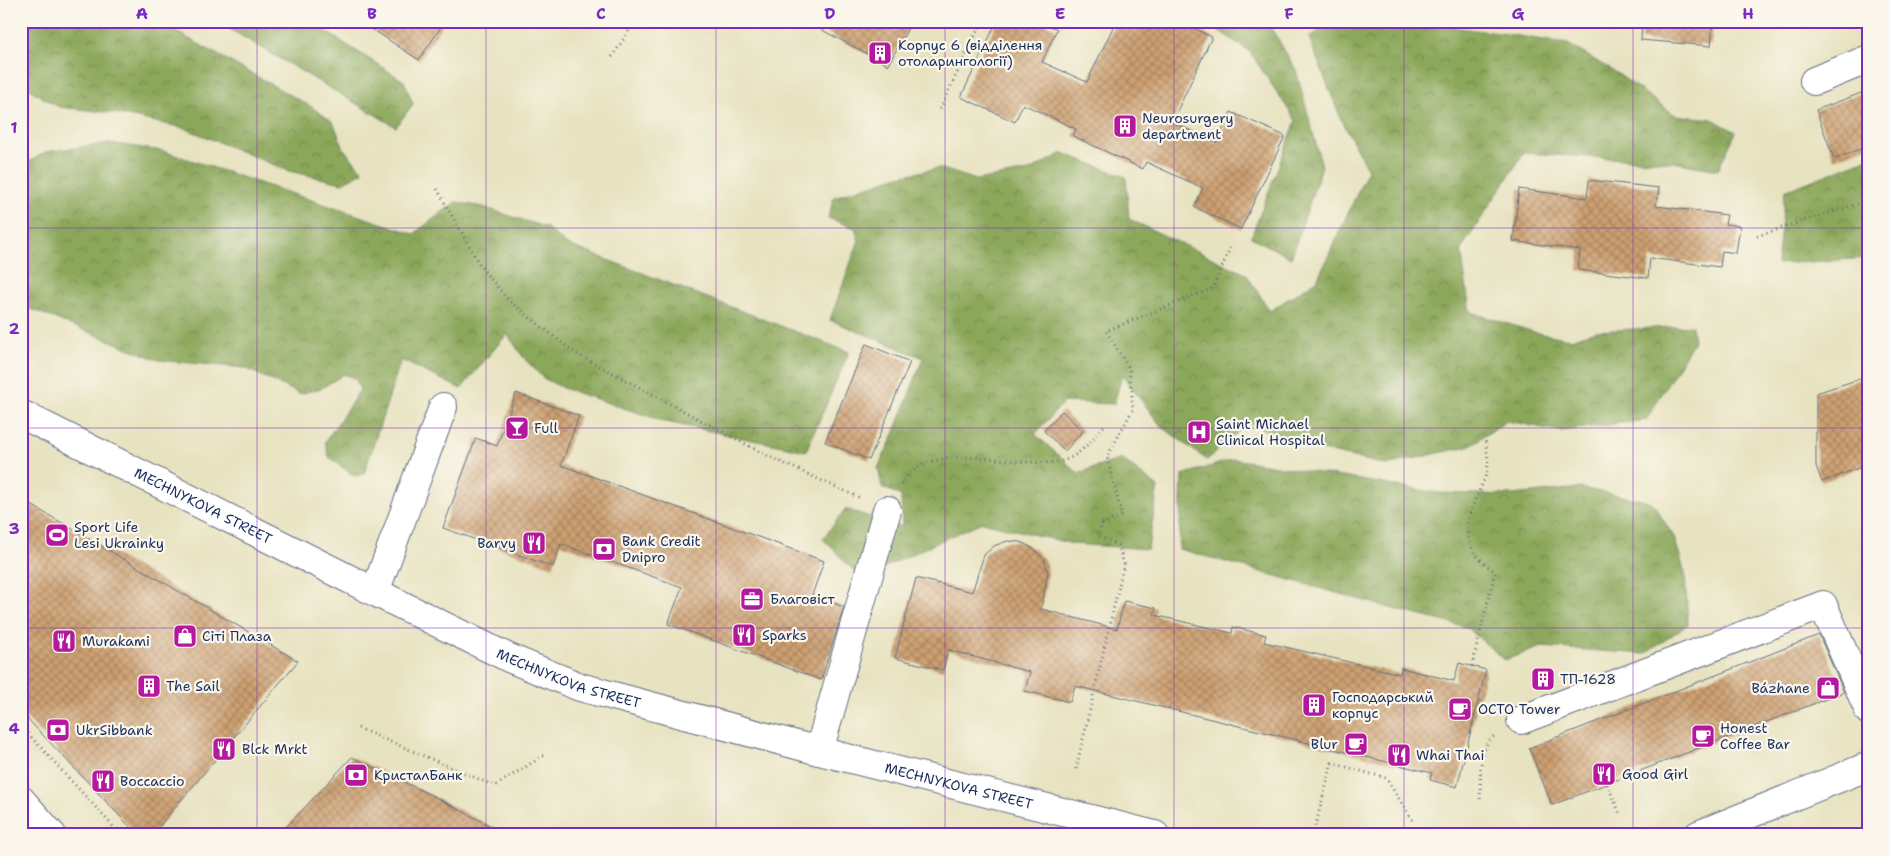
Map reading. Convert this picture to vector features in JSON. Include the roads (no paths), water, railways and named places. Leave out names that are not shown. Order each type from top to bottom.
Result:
[{"type":"street","points":[[1814,81],[1869,59]]},
{"type":"street","points":[[375,592],[443,407]]},
{"type":"street","name":"MECHNYKOVA STREET","points":[[21,414],[509,658],[580,687],[819,751],[1155,835]]},
{"type":"street","points":[[819,751],[887,510]]},
{"type":"street","points":[[1521,720],[1823,605],[1869,712]]},
{"type":"street","points":[[1698,835],[1869,766]]},
{"type":"street","points":[[21,800],[52,835]]},
{"type":"place","name":"Корпус 6 (відділення отоларингології)","points":[[880,53]]},
{"type":"place","name":"Neurosurgery department","points":[[1125,126]]},
{"type":"place","name":"Full","points":[[517,428]]},
{"type":"place","name":"Saint Michael Clinical Hospital","points":[[1199,432]]},
{"type":"place","name":"Sport Life Lesi Ukrainky","points":[[57,535]]},
{"type":"place","name":"Barvy","points":[[534,543]]},
{"type":"place","name":"Bank Credit Dnipro","points":[[604,549]]},
{"type":"place","name":"Благовіст","points":[[752,599]]},
{"type":"place","name":"Sparks","points":[[744,635]]},
{"type":"place","name":"Сіті Плаза","points":[[185,636]]},
{"type":"place","name":"Murakami","points":[[64,641]]},
{"type":"place","name":"ТП-1628","points":[[1543,679]]},
{"type":"place","name":"The Sail","points":[[149,686]]},
{"type":"place","name":"Bázhane","points":[[1828,688]]},
{"type":"place","name":"Господарський корпус","points":[[1314,705]]},
{"type":"place","name":"OCTO Tower","points":[[1460,709]]},
{"type":"place","name":"UkrSibbank","points":[[58,730]]},
{"type":"place","name":"Honest Coffee Bar","points":[[1703,736]]},
{"type":"place","name":"Blur","points":[[1356,744]]},
{"type":"place","name":"Blck Mrkt","points":[[224,749]]},
{"type":"place","name":"Whai Thai","points":[[1399,755]]},
{"type":"place","name":"Good Girl","points":[[1604,774]]},
{"type":"place","name":"КристалБанк","points":[[356,775]]},
{"type":"place","name":"Boccaccio","points":[[103,781]]}]
